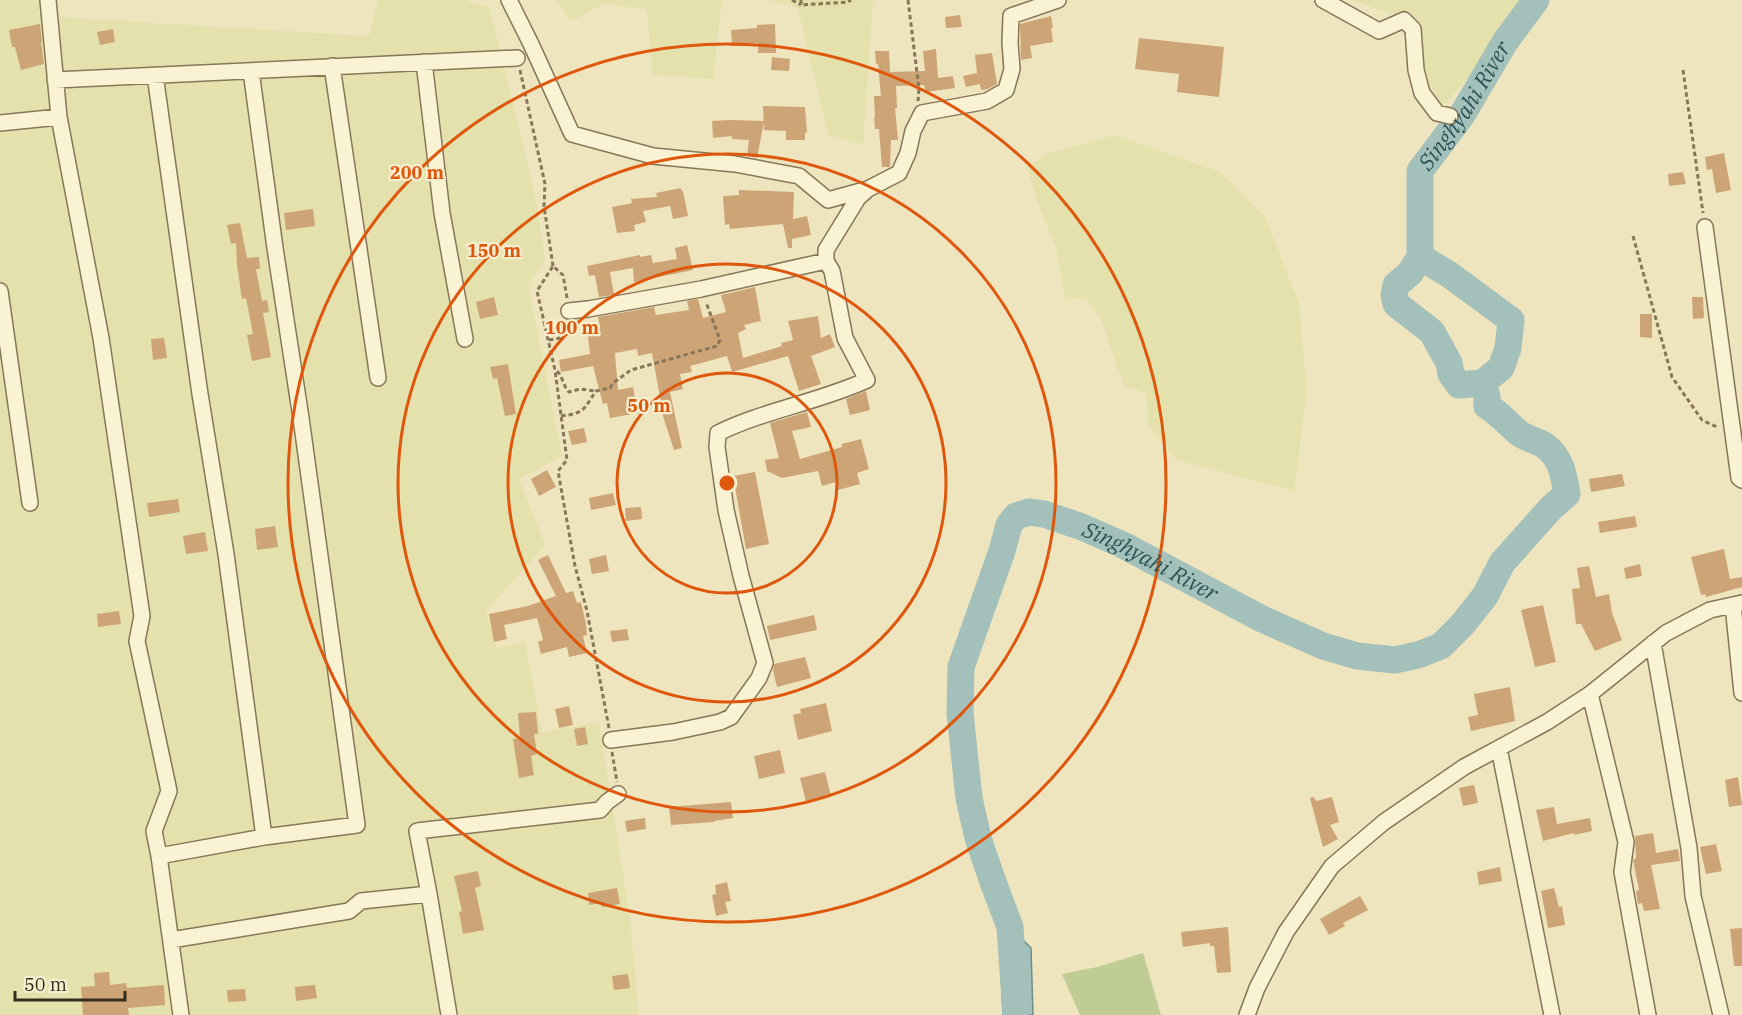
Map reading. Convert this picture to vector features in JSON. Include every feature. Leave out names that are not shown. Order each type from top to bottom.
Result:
[{"type":"street","points":[[48,0],[59,117],[101,338],[142,616],[137,641],[169,790],[154,831],[181,1015]]},
{"type":"street","points":[[509,0],[572,134],[653,156],[735,164],[799,176],[828,200],[868,189],[899,173],[922,112],[987,101],[1006,90],[1012,69],[1011,16],[1058,0]]},
{"type":"street","points":[[1323,0],[1379,31],[1404,20],[1413,29],[1416,70],[1422,93],[1437,113],[1450,116]]},
{"type":"street","points":[[55,80],[517,58]]},
{"type":"street","points":[[424,62],[442,213],[465,339]]},
{"type":"street","points":[[332,66],[378,378]]},
{"type":"street","points":[[159,856],[264,837],[357,825],[251,70]]},
{"type":"street","points":[[155,75],[200,394],[226,554],[264,837]]},
{"type":"street","points":[[0,123],[59,117]]},
{"type":"street","points":[[611,740],[673,732],[720,722],[731,717],[759,678],[765,663],[728,519],[717,447],[718,433],[732,426],[867,380],[845,338],[832,271],[826,261],[826,250],[858,198],[868,189]]},
{"type":"street","points":[[1705,227],[1739,478],[1742,480]]},
{"type":"street","points":[[569,311],[701,289],[826,261]]},
{"type":"street","points":[[0,291],[30,503]]},
{"type":"street","points":[[1247,1015],[1257,988],[1286,932],[1332,866],[1384,822],[1464,766],[1547,722],[1590,694],[1666,633],[1710,610],[1737,604],[1742,693]]},
{"type":"street","points":[[1653,643],[1689,848],[1693,896],[1721,1015]]},
{"type":"street","points":[[1590,694],[1626,842],[1622,872],[1648,1015]]},
{"type":"street","points":[[1499,748],[1552,1015]]},
{"type":"street","points":[[449,1015],[417,831],[600,810],[618,794]]},
{"type":"street","points":[[171,940],[349,911],[362,901],[429,894]]},
{"type":"path","points":[[792,0],[801,2],[848,2],[851,0]]},
{"type":"path","points":[[908,0],[919,89],[915,126]]},
{"type":"path","points":[[517,58],[545,184],[544,206],[553,266],[563,275],[569,311],[560,338],[549,340]]},
{"type":"path","points":[[1683,70],[1705,227]]},
{"type":"path","points":[[1633,236],[1672,377],[1702,420],[1733,434]]},
{"type":"path","points":[[553,266],[537,291],[555,370],[567,460],[558,471],[611,740],[618,794]]},
{"type":"path","points":[[555,370],[562,376],[565,387],[570,392],[580,389],[597,391],[610,388],[613,383],[631,370],[717,345],[720,340],[701,289]]},
{"type":"path","points":[[561,416],[578,414],[597,391]]},
{"type":"shaded area","points":[[0,0],[44,0],[47,15],[73,18],[369,36],[378,0],[465,0],[490,8],[535,195],[545,261],[528,284],[562,456],[519,479],[545,545],[486,611],[497,648],[525,642],[542,732],[599,722],[630,919],[639,1015],[0,1015]]},
{"type":"shaded area","points":[[556,0],[724,0],[722,1],[713,79],[653,75],[647,10],[604,4],[571,21]]},
{"type":"shaded area","points":[[769,0],[878,0],[873,1],[863,144],[828,135],[798,8]]},
{"type":"shaded area","points":[[1352,0],[1518,0],[1510,31],[1443,106],[1425,77],[1416,18],[1388,13]]},
{"type":"shaded area","points":[[1115,135],[1220,172],[1265,216],[1299,304],[1306,385],[1294,491],[1177,460],[1149,427],[1146,393],[1124,386],[1101,319],[1085,297],[1065,299],[1057,251],[1036,198],[1027,167],[1049,153]]},
{"type":"green space","points":[[1143,953],[1161,1015],[1080,1015],[1062,974],[1097,967]]},
{"type":"water","points":[[1010,927],[1031,948],[1033,1015],[1003,1015],[1000,947]]},
{"type":"building","points":[[960,15],[962,27],[946,28],[945,17]]},
{"type":"building","points":[[1051,16],[1053,42],[1030,46],[1032,58],[1021,60],[1020,24]]},
{"type":"building","points":[[40,24],[44,64],[21,70],[15,47],[12,47],[9,30]]},
{"type":"building","points":[[775,24],[776,53],[758,53],[758,43],[732,46],[731,30]]},
{"type":"building","points":[[113,29],[115,42],[100,45],[97,32]]},
{"type":"building","points":[[1139,38],[1224,47],[1219,97],[1177,92],[1179,74],[1135,69]]},
{"type":"building","points":[[936,49],[938,78],[953,76],[955,88],[926,92],[924,85],[896,86],[897,108],[895,108],[898,140],[891,140],[890,167],[882,167],[879,129],[875,129],[874,117],[874,96],[881,96],[875,51],[889,51],[890,72],[925,71],[923,51]]},
{"type":"building","points":[[992,53],[997,84],[981,90],[980,84],[966,87],[963,76],[977,73],[975,55]]},
{"type":"building","points":[[772,57],[790,59],[789,71],[771,70]]},
{"type":"building","points":[[763,106],[805,107],[807,133],[805,132],[805,140],[786,140],[786,131],[764,130]]},
{"type":"building","points":[[712,121],[764,121],[757,158],[747,156],[749,140],[732,139],[732,136],[713,138]]},
{"type":"building","points":[[1724,153],[1731,190],[1716,193],[1712,169],[1707,170],[1705,157]]},
{"type":"building","points":[[1683,172],[1686,184],[1669,186],[1668,174]]},
{"type":"building","points":[[681,188],[688,216],[673,219],[670,206],[643,211],[646,222],[634,225],[635,231],[617,233],[612,207],[632,203],[631,199],[657,197],[656,193]]},
{"type":"building","points":[[739,190],[794,192],[793,219],[807,216],[811,235],[792,239],[792,248],[788,248],[783,224],[730,229],[729,224],[725,225],[723,196],[739,195]]},
{"type":"building","points":[[313,209],[315,226],[286,230],[284,213]]},
{"type":"building","points":[[240,223],[247,258],[259,257],[260,269],[256,269],[262,301],[267,300],[269,312],[263,313],[271,357],[252,361],[247,335],[253,334],[246,298],[242,299],[236,243],[231,244],[227,225]]},
{"type":"building","points":[[687,245],[693,270],[634,282],[633,268],[610,272],[614,295],[599,297],[595,275],[589,276],[587,266],[640,255],[640,257],[651,255],[653,263],[677,259],[675,248]]},
{"type":"building","points":[[755,287],[761,321],[744,325],[746,329],[738,333],[743,358],[782,346],[781,343],[793,340],[788,321],[818,316],[821,338],[830,334],[835,347],[811,356],[821,384],[799,391],[788,356],[732,372],[727,356],[690,366],[692,372],[680,374],[683,389],[670,392],[682,448],[674,450],[659,404],[661,403],[652,353],[638,356],[637,349],[615,353],[618,390],[633,387],[638,413],[610,418],[607,403],[603,404],[593,366],[561,372],[559,360],[590,354],[587,329],[600,327],[598,317],[654,307],[656,315],[689,310],[687,301],[698,299],[703,318],[726,312],[721,295]]},
{"type":"building","points":[[494,297],[498,315],[480,319],[476,302]]},
{"type":"building","points":[[1692,297],[1703,297],[1704,318],[1693,319]]},
{"type":"building","points":[[1640,314],[1652,314],[1652,338],[1640,337]]},
{"type":"building","points":[[164,338],[167,358],[153,360],[151,339]]},
{"type":"building","points":[[508,364],[516,414],[505,416],[497,378],[493,379],[490,367]]},
{"type":"building","points":[[866,391],[870,410],[850,415],[846,399]]},
{"type":"building","points":[[807,412],[811,427],[792,431],[800,459],[861,439],[869,469],[857,473],[860,484],[838,490],[836,482],[822,486],[818,471],[782,478],[767,471],[765,460],[779,458],[770,423]]},
{"type":"building","points":[[584,428],[587,442],[572,445],[568,431]]},
{"type":"building","points":[[547,470],[556,487],[539,496],[531,479]]},
{"type":"building","points":[[755,472],[769,544],[746,549],[733,476]]},
{"type":"building","points":[[1622,474],[1625,486],[1591,492],[1589,479]]},
{"type":"building","points":[[613,493],[616,505],[591,510],[589,498]]},
{"type":"building","points":[[178,499],[180,512],[149,517],[147,503]]},
{"type":"building","points":[[641,507],[642,519],[626,521],[625,508]]},
{"type":"building","points":[[1635,516],[1637,527],[1600,533],[1598,522]]},
{"type":"building","points":[[275,526],[278,547],[257,550],[255,529]]},
{"type":"building","points":[[205,532],[208,551],[186,554],[183,536]]},
{"type":"building","points":[[1724,549],[1730,579],[1742,577],[1742,587],[1706,597],[1705,594],[1701,595],[1691,557]]},
{"type":"building","points":[[548,555],[566,593],[573,591],[577,603],[581,602],[586,624],[587,635],[583,636],[587,653],[569,657],[567,647],[541,654],[538,642],[543,640],[537,618],[504,625],[507,639],[494,642],[489,614],[528,606],[556,596],[538,560]]},
{"type":"building","points":[[606,555],[609,571],[592,574],[589,559]]},
{"type":"building","points":[[1640,564],[1642,576],[1626,579],[1624,568]]},
{"type":"building","points":[[1589,566],[1596,597],[1609,594],[1612,613],[1622,640],[1595,651],[1581,624],[1576,624],[1572,589],[1580,588],[1577,568]]},
{"type":"building","points":[[1543,605],[1556,662],[1535,667],[1521,610]]},
{"type":"building","points":[[119,611],[121,624],[98,627],[97,614]]},
{"type":"building","points":[[814,615],[817,630],[770,640],[767,626]]},
{"type":"building","points":[[627,629],[629,640],[612,642],[610,631]]},
{"type":"building","points":[[805,657],[811,678],[777,687],[774,664]]},
{"type":"building","points":[[1510,687],[1515,721],[1471,731],[1468,717],[1478,715],[1474,694]]},
{"type":"building","points":[[826,703],[832,731],[798,740],[793,715],[801,713],[800,709]]},
{"type":"building","points":[[569,706],[573,725],[559,728],[555,709]]},
{"type":"building","points":[[536,712],[538,734],[534,734],[537,754],[531,756],[534,775],[519,778],[513,739],[520,738],[518,713]]},
{"type":"building","points":[[585,727],[588,744],[577,746],[574,729]]},
{"type":"building","points":[[780,750],[785,773],[759,779],[754,756]]},
{"type":"building","points":[[825,772],[831,796],[806,802],[800,778]]},
{"type":"building","points":[[1738,777],[1742,805],[1729,807],[1725,780]]},
{"type":"building","points":[[1474,785],[1478,803],[1463,806],[1459,788]]},
{"type":"building","points":[[1314,797],[1316,801],[1332,797],[1339,822],[1330,825],[1338,839],[1323,847],[1310,798]]},
{"type":"building","points":[[731,802],[733,818],[714,822],[671,825],[669,807]]},
{"type":"building","points":[[1554,807],[1557,824],[1590,818],[1592,831],[1543,841],[1536,810]]},
{"type":"building","points":[[645,818],[646,829],[627,832],[625,821]]},
{"type":"building","points":[[1653,833],[1656,853],[1678,849],[1680,861],[1651,865],[1660,909],[1644,911],[1642,903],[1638,904],[1636,891],[1639,890],[1633,860],[1636,858],[1635,836]]},
{"type":"building","points":[[1716,844],[1722,871],[1706,874],[1700,847]]},
{"type":"building","points":[[1500,867],[1502,881],[1479,885],[1477,872]]},
{"type":"building","points":[[478,871],[481,886],[475,888],[484,930],[463,934],[459,912],[462,911],[454,876]]},
{"type":"building","points":[[727,882],[731,901],[725,902],[728,913],[716,916],[712,895],[716,894],[715,885]]},
{"type":"building","points":[[617,888],[620,904],[602,907],[602,903],[589,905],[588,893]]},
{"type":"building","points":[[1554,888],[1559,907],[1562,906],[1565,925],[1548,928],[1541,891]]},
{"type":"building","points":[[1360,896],[1368,910],[1343,923],[1345,926],[1329,935],[1320,919]]},
{"type":"building","points":[[1228,927],[1231,972],[1217,973],[1214,946],[1210,946],[1210,943],[1183,947],[1181,932]]},
{"type":"building","points":[[1742,928],[1742,966],[1734,966],[1730,929]]},
{"type":"building","points":[[109,972],[110,985],[126,983],[127,988],[164,985],[165,1005],[128,1008],[129,1015],[83,1015],[81,987],[95,986],[94,973]]},
{"type":"building","points":[[628,974],[630,988],[614,990],[612,976]]},
{"type":"building","points":[[315,985],[317,998],[296,1001],[295,987]]},
{"type":"building","points":[[245,989],[246,1001],[228,1002],[227,990]]},
{"type":"waterway","name":"Singhyahi River","points":[[1016,1015],[1010,927],[978,838],[969,798],[960,713],[961,667],[1009,525],[1016,516],[1029,512],[1044,514],[1082,527],[1123,545],[1262,619],[1323,646],[1357,656],[1395,660],[1418,655],[1441,646],[1462,625],[1485,596],[1502,563],[1551,508],[1567,494],[1561,467],[1550,450],[1541,443],[1519,433],[1487,406],[1487,396],[1482,383],[1501,368],[1508,348],[1511,320],[1450,275],[1420,257],[1420,171],[1462,115],[1505,42],[1536,0]]},
{"type":"waterway","name":"Singhyahi River","points":[[1420,257],[1410,273],[1396,285],[1394,295],[1396,304],[1432,332],[1449,363],[1451,374],[1459,385],[1482,383]]}]
